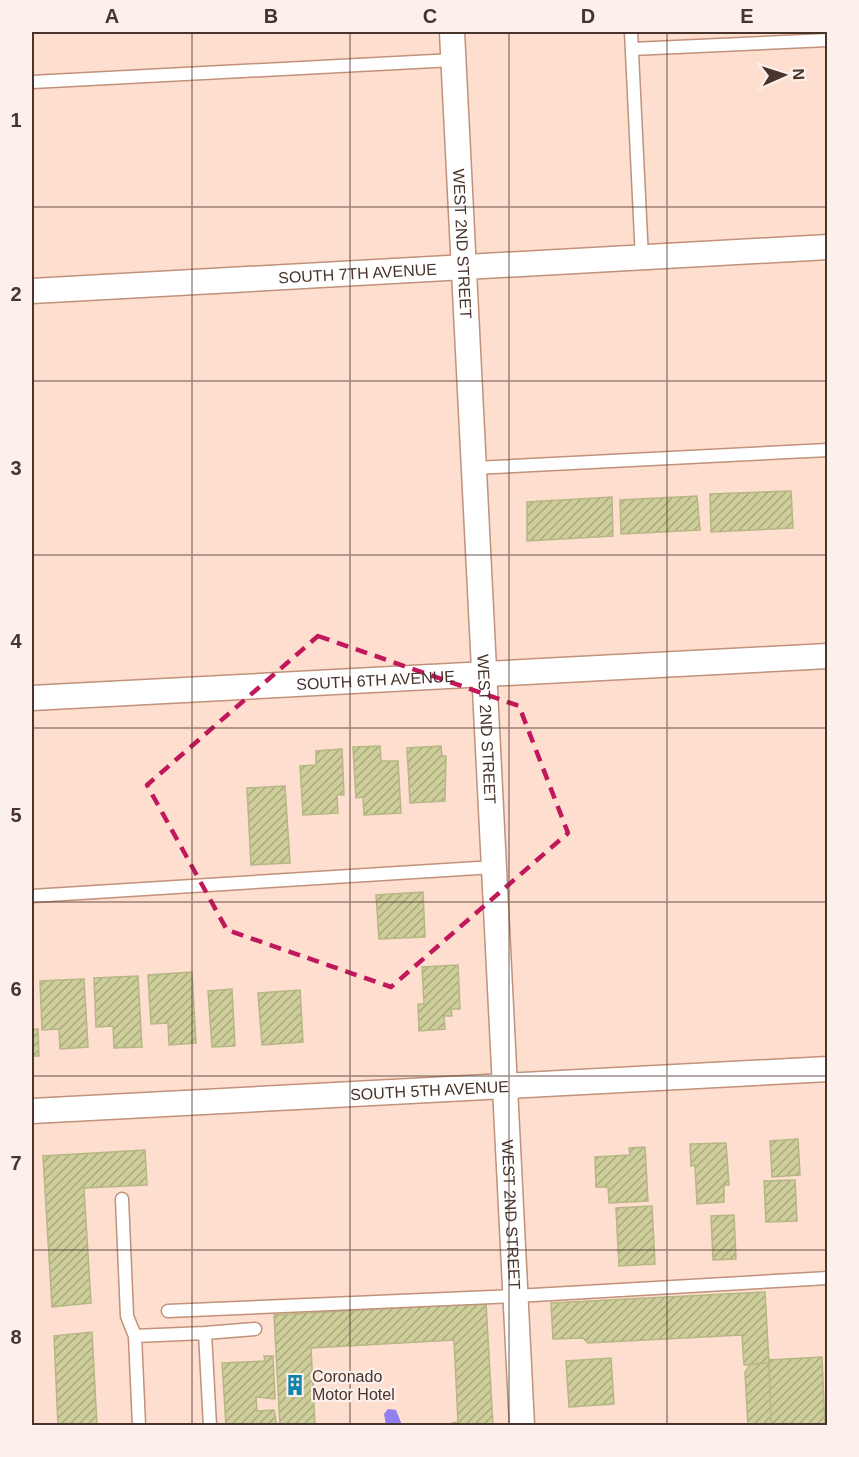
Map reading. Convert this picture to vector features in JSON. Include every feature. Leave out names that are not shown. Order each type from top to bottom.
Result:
[{"type":"street","name":"WEST 2ND STREET","points":[[452,32],[522,1425]]},
{"type":"street","name":"SOUTH 7TH AVENUE","points":[[32,291],[828,247]]},
{"type":"street","name":"SOUTH 6TH AVENUE","points":[[32,698],[828,656]]},
{"type":"street","name":"SOUTH 5TH AVENUE","points":[[32,1111],[828,1069]]},
{"type":"lane","points":[[631,32],[642,259]]},
{"type":"lane","points":[[632,49],[828,40]]},
{"type":"lane","points":[[32,82],[453,60]]},
{"type":"lane","points":[[474,468],[828,450]]},
{"type":"lane","points":[[32,896],[494,867]]},
{"type":"lane","points":[[122,1199],[126,1316],[135,1336],[139,1425]]},
{"type":"lane","points":[[168,1311],[516,1296],[828,1278]]},
{"type":"lane","points":[[135,1336],[255,1329]]},
{"type":"lane","points":[[205,1333],[210,1425]]},
{"type":"highlighted area","points":[[318,636],[519,706],[568,833],[391,987],[227,930],[147,785]]},
{"type":"shaded area","points":[[388,1409],[396,1410],[402,1425],[386,1425],[384,1414]]},
{"type":"building","points":[[791,491],[793,528],[711,532],[710,494]]},
{"type":"building","points":[[697,496],[700,530],[621,534],[620,500]]},
{"type":"building","points":[[612,497],[613,536],[527,541],[527,502]]},
{"type":"building","points":[[380,746],[381,761],[398,761],[401,813],[364,815],[363,797],[356,798],[353,747]]},
{"type":"building","points":[[441,746],[442,756],[446,756],[445,801],[410,803],[407,748]]},
{"type":"building","points":[[342,749],[344,795],[337,795],[338,813],[303,815],[300,766],[316,765],[316,751]]},
{"type":"building","points":[[285,786],[290,863],[251,865],[247,788]]},
{"type":"building","points":[[423,892],[425,937],[379,939],[376,895]]},
{"type":"building","points":[[458,965],[460,1009],[451,1009],[452,1016],[444,1016],[445,1029],[419,1031],[418,1004],[424,1004],[422,967]]},
{"type":"building","points":[[192,972],[196,1043],[169,1045],[168,1023],[151,1024],[148,975]]},
{"type":"building","points":[[138,976],[142,1047],[114,1048],[113,1026],[96,1027],[94,978]]},
{"type":"building","points":[[84,979],[88,1047],[60,1049],[59,1029],[42,1030],[40,981]]},
{"type":"building","points":[[232,989],[235,1046],[212,1047],[208,991]]},
{"type":"building","points":[[300,990],[303,1042],[262,1045],[258,993]]},
{"type":"building","points":[[38,1029],[39,1056],[32,1056],[32,1030]]},
{"type":"building","points":[[798,1139],[800,1175],[772,1177],[770,1141]]},
{"type":"building","points":[[726,1143],[729,1185],[724,1185],[724,1202],[697,1204],[695,1165],[691,1166],[690,1144]]},
{"type":"building","points":[[645,1147],[648,1201],[609,1203],[608,1187],[596,1187],[595,1157],[630,1155],[629,1148]]},
{"type":"building","points":[[145,1150],[147,1185],[84,1188],[91,1303],[52,1307],[43,1156]]},
{"type":"building","points":[[795,1180],[797,1221],[766,1222],[764,1181]]},
{"type":"building","points":[[652,1206],[655,1264],[619,1266],[616,1208]]},
{"type":"building","points":[[734,1215],[736,1259],[713,1260],[711,1216]]},
{"type":"building","points":[[765,1292],[769,1363],[744,1365],[742,1335],[588,1343],[583,1338],[553,1339],[551,1303]]},
{"type":"building","name":"Coronado Motor Hotel","points":[[486,1303],[493,1426],[452,1426],[452,1423],[458,1422],[454,1340],[311,1348],[315,1425],[329,1426],[280,1426],[274,1315]]},
{"type":"building","points":[[92,1332],[97,1426],[58,1426],[54,1336]]},
{"type":"building","points":[[264,1356],[273,1356],[275,1399],[256,1397],[257,1411],[274,1410],[277,1426],[226,1426],[222,1363],[265,1361]]},
{"type":"building","points":[[822,1357],[825,1426],[771,1426],[769,1360]]},
{"type":"building","points":[[611,1358],[614,1404],[569,1407],[566,1361]]},
{"type":"building","points":[[769,1363],[771,1426],[748,1426],[745,1372],[751,1364]]},
{"type":"place","name":"Coronado Motor Hotel","points":[[295,1385]]}]
